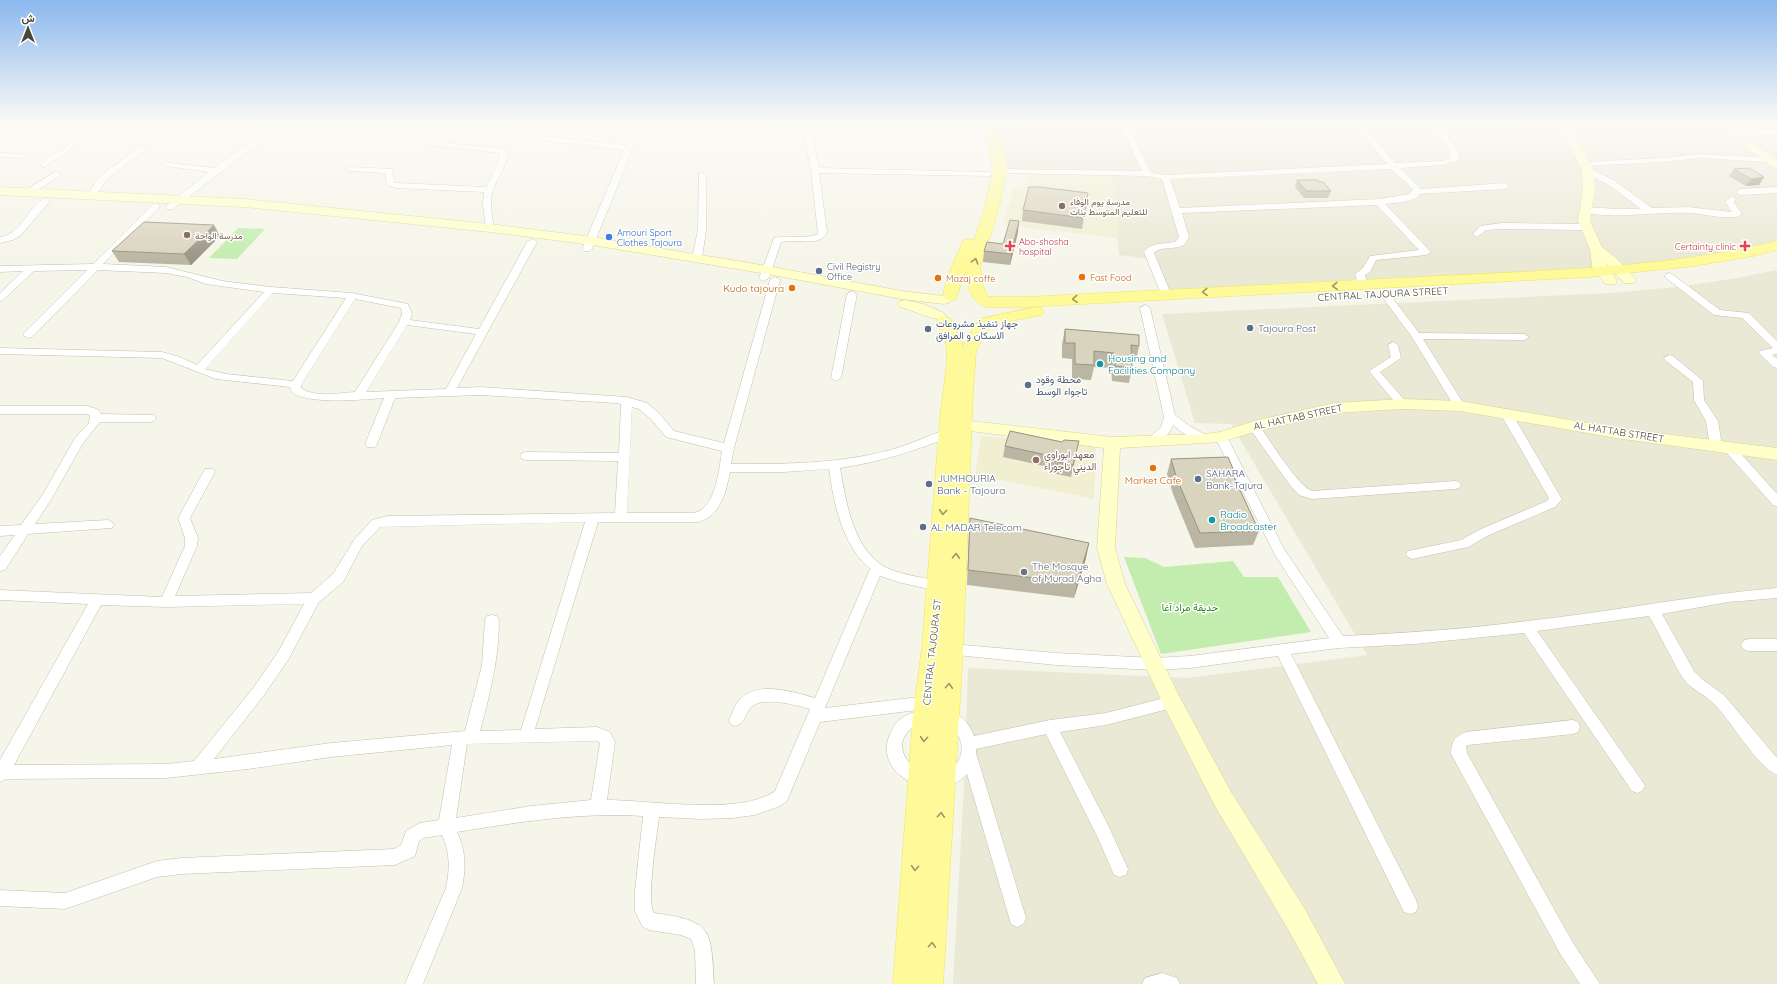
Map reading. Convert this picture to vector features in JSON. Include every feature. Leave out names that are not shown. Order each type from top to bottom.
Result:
[{"type":"main road","points":[[942,319],[937,310],[939,305],[947,298],[977,236],[991,212],[995,170]]},
{"type":"main road","points":[[1586,170],[1588,188],[1584,221],[1585,227],[1596,249],[1597,260],[1615,276]]},
{"type":"main road","points":[[0,191],[92,195],[532,242],[590,245],[697,258],[768,276],[918,307],[959,327],[968,328],[986,322],[992,316],[993,311],[992,306],[984,300],[975,286],[973,267],[977,236]]},
{"type":"main road","points":[[0,199],[156,206],[175,203],[300,208],[490,228],[768,276],[902,295],[947,298],[966,295],[984,300],[1027,302],[1363,285],[1615,276],[1764,250],[1777,245]]},
{"type":"main road","name":"CENTRAL TAJOURA STREET","points":[[986,322],[1028,313],[1145,308],[1386,294],[1615,276],[1668,276],[1777,257]]},
{"type":"main road","name":"CENTRAL TAJOURA ST","points":[[929,984],[952,650],[955,352],[952,336],[942,319]]},
{"type":"main road","name":"CENTRAL TAJOURA ST","points":[[907,984],[926,709],[955,429],[968,351],[986,322]]},
{"type":"main road","name":"AL HATTAB STREET","points":[[955,429],[1112,443],[1204,439],[1334,408],[1403,404],[1460,406],[1616,433],[1777,454]]},
{"type":"main road","points":[[1112,443],[1106,548],[1116,584],[1172,702],[1223,799],[1296,920],[1332,984]]},
{"type":"street","points":[[92,195],[104,177],[114,170]]},
{"type":"street","points":[[208,170],[216,171]]},
{"type":"street","points":[[350,170],[389,171],[390,184],[396,185],[489,190]]},
{"type":"street","points":[[490,228],[486,204],[489,190],[498,170]]},
{"type":"street","points":[[590,245],[620,170]]},
{"type":"street","points":[[198,768],[259,691],[283,656],[314,598],[338,578],[358,543],[376,523],[430,520],[700,517],[706,514],[712,507],[725,468],[728,448],[777,240],[784,238],[817,238],[822,235],[823,231],[815,170],[1147,174],[1165,177],[1312,170]]},
{"type":"street","points":[[1145,170],[1147,174]]},
{"type":"street","points":[[1397,170],[1417,189],[1417,192]]},
{"type":"street","points":[[1591,170],[1612,183],[1650,211]]},
{"type":"street","points":[[175,203],[216,171]]},
{"type":"street","points":[[28,192],[58,174]]},
{"type":"street","points":[[697,258],[702,230],[702,175]]},
{"type":"street","points":[[1165,177],[1177,211],[1184,240],[1177,245],[1156,247],[1149,252],[1166,294]]},
{"type":"street","points":[[1177,211],[1379,202],[1404,199],[1414,196],[1417,192],[1505,186]]},
{"type":"street","points":[[1740,192],[1777,190]]},
{"type":"street","points":[[1585,210],[1617,212],[1688,210],[1738,214],[1729,202],[1732,200]]},
{"type":"street","points":[[0,240],[9,239],[18,232],[46,201]]},
{"type":"street","points":[[1363,285],[1360,274],[1367,270],[1373,258],[1426,252],[1379,202]]},
{"type":"street","points":[[28,335],[156,206]]},
{"type":"street","points":[[1477,234],[1483,228],[1502,226],[1585,227]]},
{"type":"street","points":[[450,391],[481,332],[532,242]]},
{"type":"street","points":[[0,269],[97,267],[166,270],[190,275],[206,281],[271,290],[352,296],[405,306],[407,314],[404,322],[359,395]]},
{"type":"street","points":[[0,298],[32,268]]},
{"type":"street","points":[[1668,276],[1717,314],[1745,316],[1777,347]]},
{"type":"street","points":[[200,369],[271,290]]},
{"type":"street","points":[[836,378],[852,294]]},
{"type":"street","points":[[1386,294],[1416,336],[1460,406]]},
{"type":"street","points":[[352,296],[296,385],[295,389],[306,396],[450,391],[582,396],[627,401],[643,406],[655,416],[670,434],[728,448]]},
{"type":"street","points":[[1145,308],[1170,417],[1166,429],[1152,441]]},
{"type":"street","points":[[404,322],[481,332]]},
{"type":"street","points":[[1416,336],[1524,337]]},
{"type":"street","points":[[1393,345],[1396,358],[1374,371],[1403,404]]},
{"type":"street","points":[[0,351],[162,354],[218,376],[276,381],[296,385]]},
{"type":"street","points":[[1777,351],[1764,354],[1777,365]]},
{"type":"street","points":[[1669,358],[1698,381],[1699,400],[1712,421],[1723,447],[1777,502]]},
{"type":"street","points":[[371,444],[391,394]]},
{"type":"street","points":[[621,517],[627,401]]},
{"type":"street","points":[[0,410],[88,410],[95,413],[96,418],[94,424],[79,441],[68,458],[47,497],[0,566]]},
{"type":"street","points":[[1412,554],[1464,544],[1486,532],[1551,504],[1556,499],[1506,413]]},
{"type":"street","points":[[1170,417],[1187,430],[1204,439]]},
{"type":"street","points":[[96,418],[150,418]]},
{"type":"street","points":[[1254,426],[1294,482],[1303,492],[1312,495],[1455,485]]},
{"type":"street","points":[[725,468],[784,469],[834,466],[884,457],[909,450],[955,429]]},
{"type":"street","points":[[1221,436],[1279,552],[1339,642]]},
{"type":"street","points":[[526,456],[624,457]]},
{"type":"street","points":[[834,466],[840,501],[856,542],[867,558],[877,568],[891,574],[938,586]]},
{"type":"street","points":[[166,602],[191,550],[191,538],[184,523],[184,518],[209,472]]},
{"type":"street","points":[[526,736],[593,517]]},
{"type":"street","points":[[0,531],[26,528],[108,525]]},
{"type":"street","points":[[0,898],[65,901],[157,869],[180,866],[395,857],[409,850],[412,836],[420,831],[568,809],[652,809],[713,812],[767,805],[776,802],[781,796],[877,568]]},
{"type":"street","points":[[952,650],[1056,659],[1154,664],[1190,662],[1339,642],[1414,638],[1527,627],[1653,610],[1728,597],[1777,593]]},
{"type":"street","points":[[0,595],[166,602],[314,598]]},
{"type":"street","points":[[98,598],[1,773],[166,771],[331,750],[466,738],[598,734],[604,737],[608,742],[598,808]]},
{"type":"street","points":[[1653,610],[1689,675],[1698,684],[1719,699],[1765,756],[1777,768]]},
{"type":"street","points":[[414,984],[454,888],[457,874],[455,845],[446,827],[466,738],[490,661],[493,640],[492,620]]},
{"type":"street","points":[[1527,627],[1637,786]]},
{"type":"street","points":[[1748,645],[1777,645]]},
{"type":"street","points":[[1281,649],[1410,906]]},
{"type":"street","points":[[736,720],[748,701],[760,695],[788,698],[817,710],[926,709],[947,717],[965,733],[1017,918]]},
{"type":"street","points":[[969,749],[1050,727],[1106,719],[1172,702]]},
{"type":"street","points":[[926,709],[904,724],[897,733],[894,744],[895,756],[900,766],[909,775],[921,780],[943,782],[956,775],[965,766],[969,749]]},
{"type":"street","points":[[1050,727],[1108,841],[1120,869]]},
{"type":"street","points":[[1573,727],[1466,739],[1459,743],[1459,754],[1567,949],[1591,984]]},
{"type":"street","points":[[652,809],[643,891],[643,912],[649,921],[686,928],[697,933],[702,943],[705,984]]},
{"type":"street","points":[[1151,984],[1162,982],[1171,984]]},
{"type":"shaded area","points":[[1777,170],[1777,245],[1652,268],[1166,294],[1151,259],[1119,255],[1111,174],[1000,171]]},
{"type":"shaded area","name":"مدرسة يوم الوفاء للتعليم المتوسط بنات","points":[[1029,174],[1113,176],[1119,238],[1003,225],[1014,187],[1026,187]]},
{"type":"shaded area","points":[[1777,270],[1777,984],[953,984],[964,784],[968,668],[1188,678],[1367,655],[1231,424],[1195,423],[1162,314],[1612,293],[1677,287]]},
{"type":"shaded area","name":"معهد ابوراوي الديني تاجوراء","points":[[981,436],[1096,446],[1094,499],[975,475]]},
{"type":"green space","points":[[238,228],[265,229],[237,259],[209,258]]},
{"type":"green space","name":"حديقة مراد آغا","points":[[1124,557],[1145,558],[1164,567],[1233,561],[1244,577],[1278,577],[1311,632],[1161,654]]},
{"type":"building","points":[[1736,170],[1752,170],[1764,177],[1751,179]]},
{"type":"building","points":[[1297,180],[1318,180],[1319,182],[1323,182],[1331,191],[1306,191]]},
{"type":"building","points":[[1029,187],[1088,193],[1084,218],[1023,210]]},
{"type":"building","points":[[1010,220],[1019,221],[1011,254],[984,251],[987,242],[1003,244]]},
{"type":"building","points":[[144,222],[214,225],[184,254],[112,251]]},
{"type":"building","points":[[1065,329],[1139,335],[1139,346],[1131,345],[1132,368],[1115,366],[1114,353],[1094,351],[1094,365],[1075,364],[1075,343],[1065,343]]},
{"type":"building","points":[[1010,431],[1062,442],[1064,440],[1079,441],[1073,465],[1054,461],[1056,457],[1005,446]]},
{"type":"building","points":[[1228,457],[1234,471],[1231,471],[1259,531],[1200,533],[1177,479],[1171,459]]},
{"type":"building","name":"The Mosque of Murad Agha","points":[[970,518],[1089,543],[1077,583],[968,570]]},
{"type":"place","name":"مدرسة يوم الوفاء للتعليم المتوسط بنات","points":[[1062,206]]},
{"type":"place","name":"مدرسة الواحة","points":[[187,235]]},
{"type":"place","name":"Amouri Sport Clothes Tajoura","points":[[609,237]]},
{"type":"place","name":"Abo-shosha hospital","points":[[1010,246]]},
{"type":"place","name":"Certainty clinic","points":[[1745,246]]},
{"type":"place","name":"Civil Registry Office","points":[[819,271]]},
{"type":"place","name":"Fast Food","points":[[1082,277]]},
{"type":"place","name":"Mazaj coffe","points":[[938,278]]},
{"type":"place","name":"Kudo tajoura","points":[[792,288]]},
{"type":"place","name":"Tajoura Post","points":[[1250,328]]},
{"type":"place","name":"جهاز تنفيذ مشروعات الاسكان و المرافق","points":[[928,329]]},
{"type":"place","name":"Housing and Facilities Company","points":[[1100,364]]},
{"type":"place","name":"محطة وقود تاجواء الوسط","points":[[1028,385]]},
{"type":"place","name":"معهد ابوراوي الديني تاجوراء","points":[[1036,460]]},
{"type":"place","name":"Market Cafe","points":[[1153,468]]},
{"type":"place","name":"SAHARA Bank-Tajura","points":[[1198,479]]},
{"type":"place","name":"JUMHOURIA Bank - Tajoura","points":[[929,484]]},
{"type":"place","name":"Radio Broadcaster","points":[[1212,520]]},
{"type":"place","name":"AL MADAR Telecom","points":[[923,527]]},
{"type":"place","name":"The Mosque of Murad Agha","points":[[1024,572]]}]
